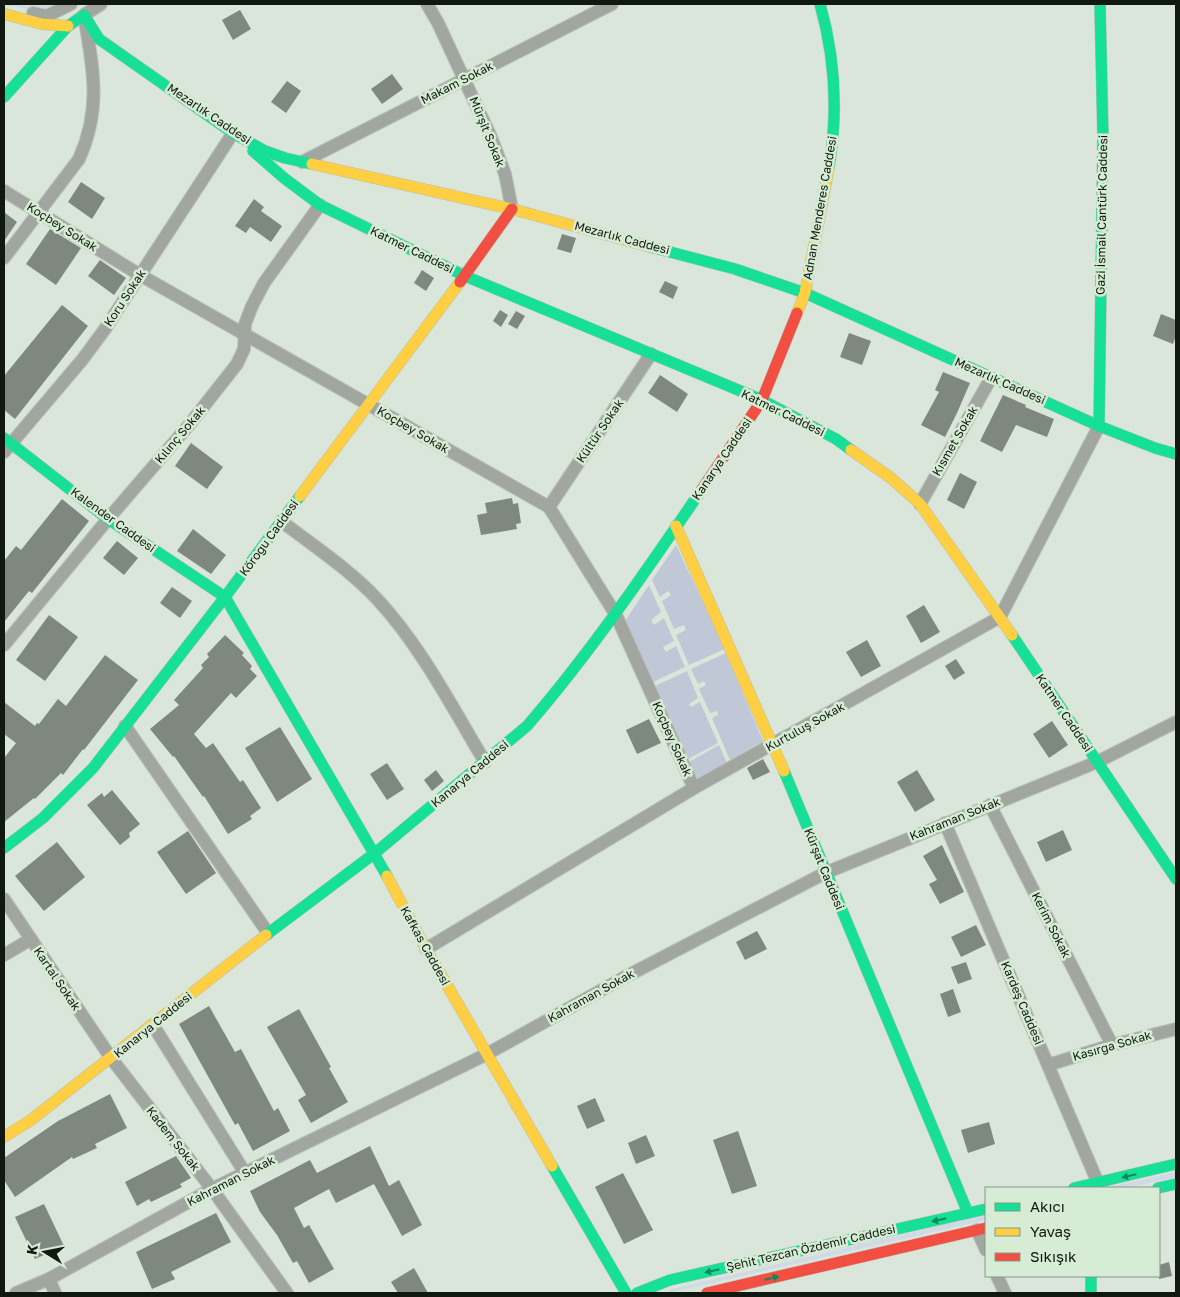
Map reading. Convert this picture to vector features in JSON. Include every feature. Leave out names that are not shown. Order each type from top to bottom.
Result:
[{"type":"street","points":[[4,5],[46,16],[70,4]]},
{"type":"street","name":"Mürşit Sokak","points":[[427,4],[438,22],[491,137],[501,165],[512,209]]},
{"type":"street","name":"Makam Sokak","points":[[302,162],[612,4]]},
{"type":"street","name":"Adnan Menderes Caddesi","points":[[805,293],[832,150],[835,103],[832,64],[826,25],[820,4]]},
{"type":"street","name":"Gazi İsmail Cantürk Caddesi","points":[[1099,426],[1103,148],[1100,4]]},
{"type":"street","points":[[4,97],[68,26],[92,8]]},
{"type":"street","points":[[4,258],[79,159],[86,142],[94,108],[92,8]]},
{"type":"street","name":"Mezarlık Caddesi","points":[[92,8],[99,40],[121,53],[233,133],[265,151],[302,162],[512,209],[736,269],[805,293],[1099,426],[1155,448],[1176,454]]},
{"type":"street","points":[[4,14],[42,24],[68,26]]},
{"type":"street","name":"Katmer Caddesi","points":[[233,133],[284,178],[320,205],[466,276],[762,400],[836,439],[891,478],[920,504],[1000,617],[1176,879]]},
{"type":"street","name":"Koru Sokak","points":[[6,444],[82,360],[105,329],[233,133]]},
{"type":"street","name":"Koçbey Sokak","points":[[4,191],[140,275],[549,507],[616,615],[694,788]]},
{"type":"street","name":"Kılınç Sokak","points":[[4,646],[108,519],[189,425],[237,364],[244,348],[245,324],[248,315],[264,283],[320,205]]},
{"type":"street","name":"Köroğu Caddesi","points":[[4,848],[43,818],[93,768],[225,598],[466,276],[512,209]]},
{"type":"street","name":"Kanarya Caddesi","points":[[4,1137],[31,1120],[268,933],[375,852],[527,726],[616,615],[762,400],[805,293]]},
{"type":"street","name":"Kültür Sokak","points":[[549,507],[652,354]]},
{"type":"street","name":"Kısmet Sokak","points":[[920,504],[991,378]]},
{"type":"street","points":[[1000,617],[1099,426]]},
{"type":"street","name":"Kalender Caddesi","points":[[6,444],[108,519],[225,598]]},
{"type":"street","points":[[281,521],[357,579],[378,601],[419,650],[485,762]]},
{"type":"street","name":"Kürşat Caddesi","points":[[676,526],[773,745],[968,1213]]},
{"type":"street","name":"Kafkas Caddesi","points":[[225,598],[375,852],[426,949],[626,1293]]},
{"type":"street","name":"Kurtuluş Sokak","points":[[426,949],[694,788],[1000,617]]},
{"type":"street","name":"Kahraman Sokak","points":[[16,1293],[49,1279],[212,1189],[487,1054],[625,977],[825,873],[1096,762],[1176,722]]},
{"type":"street","points":[[124,726],[268,933]]},
{"type":"street","name":"Kerim Sokak","points":[[990,805],[1112,1044]]},
{"type":"street","name":"Kardeş Caddesi","points":[[945,823],[1098,1183]]},
{"type":"street","name":"Kartal Sokak","points":[[4,899],[111,1058]]},
{"type":"street","points":[[4,955],[31,939]]},
{"type":"street","points":[[152,1025],[245,1173]]},
{"type":"street","name":"Kasırga Sokak","points":[[1048,1065],[1112,1044],[1176,1028]]},
{"type":"street","name":"Kadem Sokak","points":[[111,1058],[212,1189],[287,1293]]},
{"type":"street","points":[[1079,1187],[1176,1164]]},
{"type":"street","points":[[1160,1188],[1176,1184]]},
{"type":"street","name":"Şehit Tezcan Özdemir Caddesi","points":[[637,1293],[670,1280],[985,1209]]},
{"type":"street","points":[[982,1229],[985,1245]]},
{"type":"street","name":"Şehit Tezcan Özdemir Caddesi","points":[[707,1293],[982,1229]]},
{"type":"street","points":[[997,1277],[1005,1293]]},
{"type":"street","points":[[1090,1277],[1091,1293]]},
{"type":"street","points":[[49,1279],[55,1293]]},
{"type":"shaded area","points":[[6,4],[68,4],[46,14]]},
{"type":"shaded area","points":[[676,545],[725,649],[689,665],[676,635],[686,630],[684,625],[674,629],[662,601],[671,595],[668,591],[660,597],[652,580]]},
{"type":"shaded area","points":[[649,585],[661,612],[651,620],[654,625],[664,618],[674,641],[663,647],[666,652],[676,646],[685,667],[653,682],[625,621]]},
{"type":"shaded area","points":[[726,653],[763,741],[730,760],[712,718],[718,715],[717,711],[710,713],[699,689],[706,685],[704,681],[698,684],[691,669]]},
{"type":"shaded area","points":[[687,671],[698,698],[689,704],[691,707],[700,702],[718,743],[688,759],[655,686]]},
{"type":"shaded area","points":[[719,745],[727,763],[700,778],[696,777],[689,762]]},
{"type":"shaded area","points":[[1176,1172],[1176,1177],[1131,1187],[1108,1187]]},
{"type":"shaded area","points":[[985,1215],[985,1220],[668,1293],[668,1290]]},
{"type":"building","points":[[240,10],[251,29],[233,40],[222,20]]},
{"type":"building","points":[[392,74],[403,89],[382,104],[371,89]]},
{"type":"building","points":[[287,81],[301,91],[286,113],[271,102]]},
{"type":"building","points":[[81,182],[105,198],[92,219],[68,202]]},
{"type":"building","points":[[254,199],[264,207],[261,211],[282,226],[271,242],[250,227],[246,233],[235,226]]},
{"type":"building","points":[[4,212],[17,222],[4,241]]},
{"type":"building","points":[[50,229],[81,248],[56,285],[26,264]]},
{"type":"building","points":[[562,234],[576,238],[571,253],[557,249]]},
{"type":"building","points":[[100,260],[126,278],[114,295],[88,276]]},
{"type":"building","points":[[422,270],[434,278],[426,291],[414,283]]},
{"type":"building","points":[[665,281],[678,287],[673,299],[659,292]]},
{"type":"building","points":[[62,305],[88,326],[15,419],[4,410],[4,376]]},
{"type":"building","points":[[500,310],[508,315],[501,327],[493,321]]},
{"type":"building","points":[[516,311],[525,316],[517,329],[508,324]]},
{"type":"building","points":[[1161,314],[1176,320],[1176,336],[1173,344],[1153,336]]},
{"type":"building","points":[[849,333],[871,341],[862,365],[840,357]]},
{"type":"building","points":[[943,372],[970,383],[945,437],[921,425],[939,392],[935,390]]},
{"type":"building","points":[[660,375],[688,394],[677,412],[648,393]]},
{"type":"building","points":[[1003,395],[1054,419],[1047,437],[1016,425],[1002,452],[980,441]]},
{"type":"building","points":[[191,443],[223,467],[207,489],[175,466]]},
{"type":"building","points":[[960,473],[977,482],[964,509],[947,500]]},
{"type":"building","points":[[512,498],[513,504],[518,503],[521,523],[516,524],[517,529],[481,535],[477,515],[487,513],[485,503]]},
{"type":"building","points":[[62,499],[89,521],[32,593],[29,591],[4,622],[4,561],[16,546],[21,550]]},
{"type":"building","points":[[193,529],[226,555],[211,574],[177,551]]},
{"type":"building","points":[[117,541],[138,558],[124,575],[103,558]]},
{"type":"building","points":[[172,587],[192,601],[180,618],[160,603]]},
{"type":"building","points":[[924,605],[940,632],[921,643],[906,616]]},
{"type":"building","points":[[49,615],[78,637],[45,681],[16,660]]},
{"type":"building","points":[[225,635],[244,653],[242,655],[252,666],[250,669],[257,676],[236,698],[231,693],[194,734],[206,748],[213,743],[240,782],[243,780],[261,808],[250,816],[252,819],[228,834],[204,796],[174,756],[150,729],[179,705],[174,700],[203,668],[201,665],[209,657],[207,654]]},
{"type":"building","points":[[867,640],[881,666],[861,677],[846,652]]},
{"type":"building","points":[[105,655],[138,680],[63,775],[61,773],[35,799],[4,822],[4,758],[16,743],[4,734],[4,702],[35,726],[37,723],[39,724],[58,699],[66,706]]},
{"type":"building","points":[[956,659],[965,673],[954,680],[945,666]]},
{"type":"building","points":[[649,719],[661,743],[637,754],[626,730]]},
{"type":"building","points":[[1052,721],[1068,745],[1049,758],[1033,734]]},
{"type":"building","points":[[280,727],[312,779],[277,802],[245,748]]},
{"type":"building","points":[[763,759],[770,772],[753,780],[747,768]]},
{"type":"building","points":[[387,763],[404,789],[387,800],[370,774]]},
{"type":"building","points":[[436,770],[444,781],[432,791],[424,780]]},
{"type":"building","points":[[917,770],[935,800],[915,812],[897,782]]},
{"type":"building","points":[[112,790],[140,824],[129,833],[130,837],[120,845],[87,805],[102,793],[104,797]]},
{"type":"building","points":[[1063,830],[1072,850],[1046,862],[1037,842]]},
{"type":"building","points":[[188,831],[216,873],[186,894],[157,852]]},
{"type":"building","points":[[57,842],[85,877],[44,911],[15,876]]},
{"type":"building","points":[[942,845],[964,892],[940,904],[929,884],[937,880],[923,856]]},
{"type":"building","points":[[976,925],[986,945],[961,957],[951,937]]},
{"type":"building","points":[[757,931],[767,949],[745,960],[736,942]]},
{"type":"building","points":[[966,962],[972,979],[958,984],[951,967]]},
{"type":"building","points":[[953,989],[961,1012],[948,1017],[940,994]]},
{"type":"building","points":[[209,1006],[235,1052],[241,1049],[274,1111],[278,1108],[290,1131],[253,1151],[238,1123],[235,1125],[179,1024]]},
{"type":"building","points":[[299,1009],[348,1102],[311,1123],[298,1100],[306,1095],[267,1027]]},
{"type":"building","points":[[110,1094],[127,1128],[95,1144],[97,1148],[73,1159],[72,1157],[15,1197],[4,1180],[4,1158],[58,1121]]},
{"type":"building","points":[[595,1098],[605,1121],[587,1129],[577,1106]]},
{"type":"building","points":[[989,1122],[995,1144],[968,1153],[961,1130]]},
{"type":"building","points":[[738,1131],[757,1186],[732,1194],[713,1140]]},
{"type":"building","points":[[646,1135],[655,1156],[636,1164],[628,1143]]},
{"type":"building","points":[[370,1146],[389,1186],[399,1180],[422,1225],[402,1236],[374,1184],[336,1203],[329,1189],[294,1208],[304,1228],[309,1225],[334,1269],[309,1283],[297,1261],[293,1263],[277,1235],[260,1212],[250,1191],[310,1160],[317,1173]]},
{"type":"building","points":[[176,1156],[191,1178],[180,1184],[182,1187],[151,1202],[149,1199],[137,1206],[125,1182]]},
{"type":"building","points":[[623,1173],[653,1230],[624,1244],[595,1187]]},
{"type":"building","points":[[44,1204],[64,1246],[35,1259],[15,1217]]},
{"type":"building","points":[[216,1213],[231,1242],[171,1272],[175,1279],[152,1289],[136,1252]]},
{"type":"building","points":[[1169,1262],[1172,1276],[1159,1279],[1160,1265]]},
{"type":"building","points":[[414,1268],[428,1293],[398,1293],[391,1282]]},
{"type":"traffic: fast","points":[[820,4],[829,44],[834,85],[834,126],[829,167]]},
{"type":"traffic: fast","points":[[1099,426],[1103,138],[1100,4]]},
{"type":"traffic: fast","points":[[4,97],[68,26],[84,15],[99,39],[233,133],[265,151],[312,164]]},
{"type":"traffic: fast","points":[[253,151],[284,178],[320,205],[465,276],[762,400],[836,439],[851,450]]},
{"type":"traffic: fast","points":[[651,247],[735,269],[805,293],[1099,426],[1155,448],[1176,454]]},
{"type":"traffic: fast","points":[[4,438],[108,519],[225,597],[387,876]]},
{"type":"traffic: fast","points":[[266,935],[375,853],[527,726],[595,642],[698,495]]},
{"type":"traffic: fast","points":[[4,848],[43,818],[93,768],[300,496]]},
{"type":"traffic: fast","points":[[1012,635],[1176,879]]},
{"type":"traffic: fast","points":[[784,771],[968,1213]]},
{"type":"traffic: fast","points":[[1078,1187],[1176,1164]]},
{"type":"traffic: fast","points":[[552,1166],[626,1293]]},
{"type":"traffic: fast","points":[[1160,1188],[1176,1184]]},
{"type":"traffic: fast","points":[[637,1293],[670,1280],[985,1209]]},
{"type":"traffic: fast","points":[[1091,1277],[1091,1293]]},
{"type":"traffic: slow","points":[[4,14],[42,24],[68,26]]},
{"type":"traffic: slow","points":[[312,164],[512,209],[651,247]]},
{"type":"traffic: slow","points":[[797,313],[805,293],[829,167]]},
{"type":"traffic: slow","points":[[300,496],[460,282]]},
{"type":"traffic: slow","points":[[851,450],[891,478],[920,504],[1012,635]]},
{"type":"traffic: slow","points":[[676,526],[784,771]]},
{"type":"traffic: slow","points":[[387,876],[426,949],[552,1166]]},
{"type":"traffic: slow","points":[[4,1137],[31,1120],[266,935]]},
{"type":"traffic: jam","points":[[460,282],[512,209]]},
{"type":"traffic: jam","points":[[698,495],[762,400],[797,313]]},
{"type":"traffic: jam","points":[[707,1293],[985,1228]]}]
